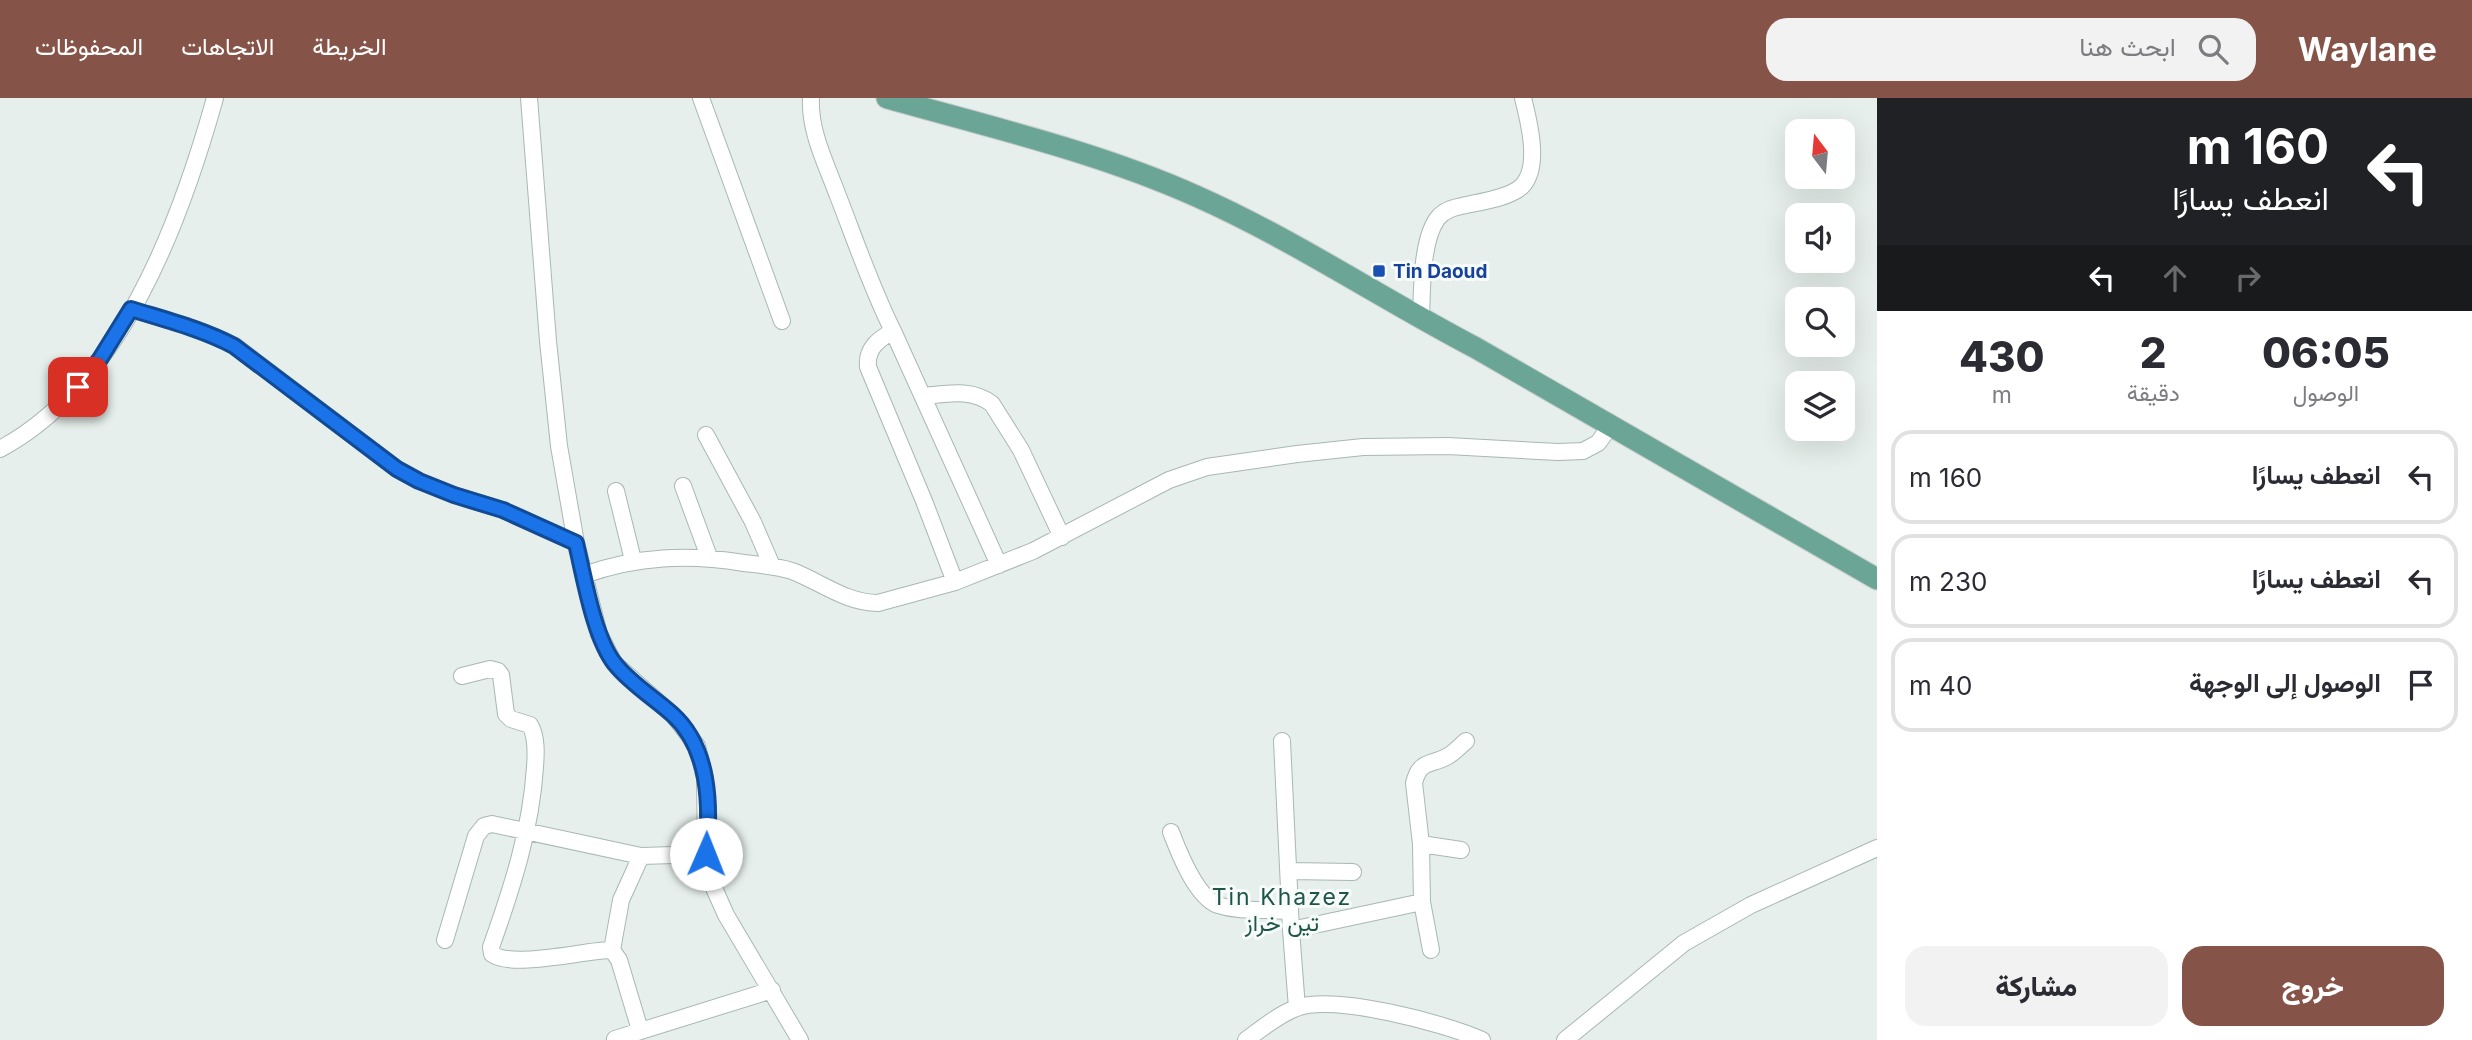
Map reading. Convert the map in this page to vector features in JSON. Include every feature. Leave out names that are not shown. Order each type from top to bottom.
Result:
[{"type":"main road","points":[[887,98],[1129,169],[1198,197],[1289,244],[1611,425],[1877,579]]},
{"type":"street","points":[[0,449],[60,407],[100,359],[131,309],[162,249],[187,187],[215,98]]},
{"type":"street","points":[[529,98],[552,384],[566,491],[599,634],[614,663],[674,716],[697,746],[706,788],[706,854],[710,879],[717,896],[800,1040]]},
{"type":"street","points":[[701,98],[782,321]]},
{"type":"street","points":[[811,98],[814,126],[871,285],[999,565]]},
{"type":"street","points":[[1421,320],[1427,244],[1436,221],[1442,214],[1454,208],[1519,189],[1527,179],[1533,148],[1523,98]]},
{"type":"street","points":[[131,309],[234,346],[397,469],[419,481],[503,510],[576,543]]},
{"type":"street","points":[[893,331],[880,338],[871,349],[867,359],[868,366],[955,582]]},
{"type":"street","points":[[923,396],[968,393],[985,398],[992,404],[1021,450],[1062,537]]},
{"type":"street","points":[[584,575],[633,561],[709,557],[785,568],[865,603],[896,599],[955,582],[999,565],[1062,537],[1169,480],[1207,467],[1363,447],[1448,446],[1558,452],[1583,450],[1598,443],[1611,425]]},
{"type":"street","points":[[706,435],[753,522],[772,566]]},
{"type":"street","points":[[682,486],[709,557]]},
{"type":"street","points":[[616,491],[633,561]]},
{"type":"street","points":[[462,676],[496,670],[501,676],[506,714],[511,719],[528,723],[534,737],[533,793],[528,830],[491,947],[492,954],[519,959],[612,950]]},
{"type":"street","points":[[1282,741],[1289,911],[1297,1008]]},
{"type":"street","points":[[1431,950],[1422,902],[1421,844],[1414,796],[1416,773],[1425,764],[1450,755],[1466,741]]},
{"type":"street","points":[[445,940],[478,832],[484,826],[492,824],[528,830],[640,856],[706,854]]},
{"type":"street","points":[[1171,832],[1194,881],[1209,901],[1228,907],[1289,911]]},
{"type":"street","points":[[1421,844],[1461,850]]},
{"type":"street","points":[[1565,1040],[1684,943],[1751,905],[1877,848]]},
{"type":"street","points":[[640,856],[621,900],[612,950],[619,960],[640,1030]]},
{"type":"street","points":[[1289,872],[1353,872]]},
{"type":"street","points":[[1291,930],[1422,902]]},
{"type":"street","points":[[615,1039],[772,990]]},
{"type":"street","points":[[1246,1040],[1297,1008],[1332,1005],[1369,1009],[1434,1022],[1482,1040]]},
{"type":"place","name":"Tin Daoud","points":[[1379,271]]},
{"type":"district","name":"Tin Khazez تين خراز","points":[[1282,910]]},
{"type":"route","points":[[78,387],[100,359],[131,309],[182,325],[234,346],[397,469],[419,481],[503,510],[576,543],[599,634],[614,663],[674,716],[697,746],[707,799],[706,854]]}]
